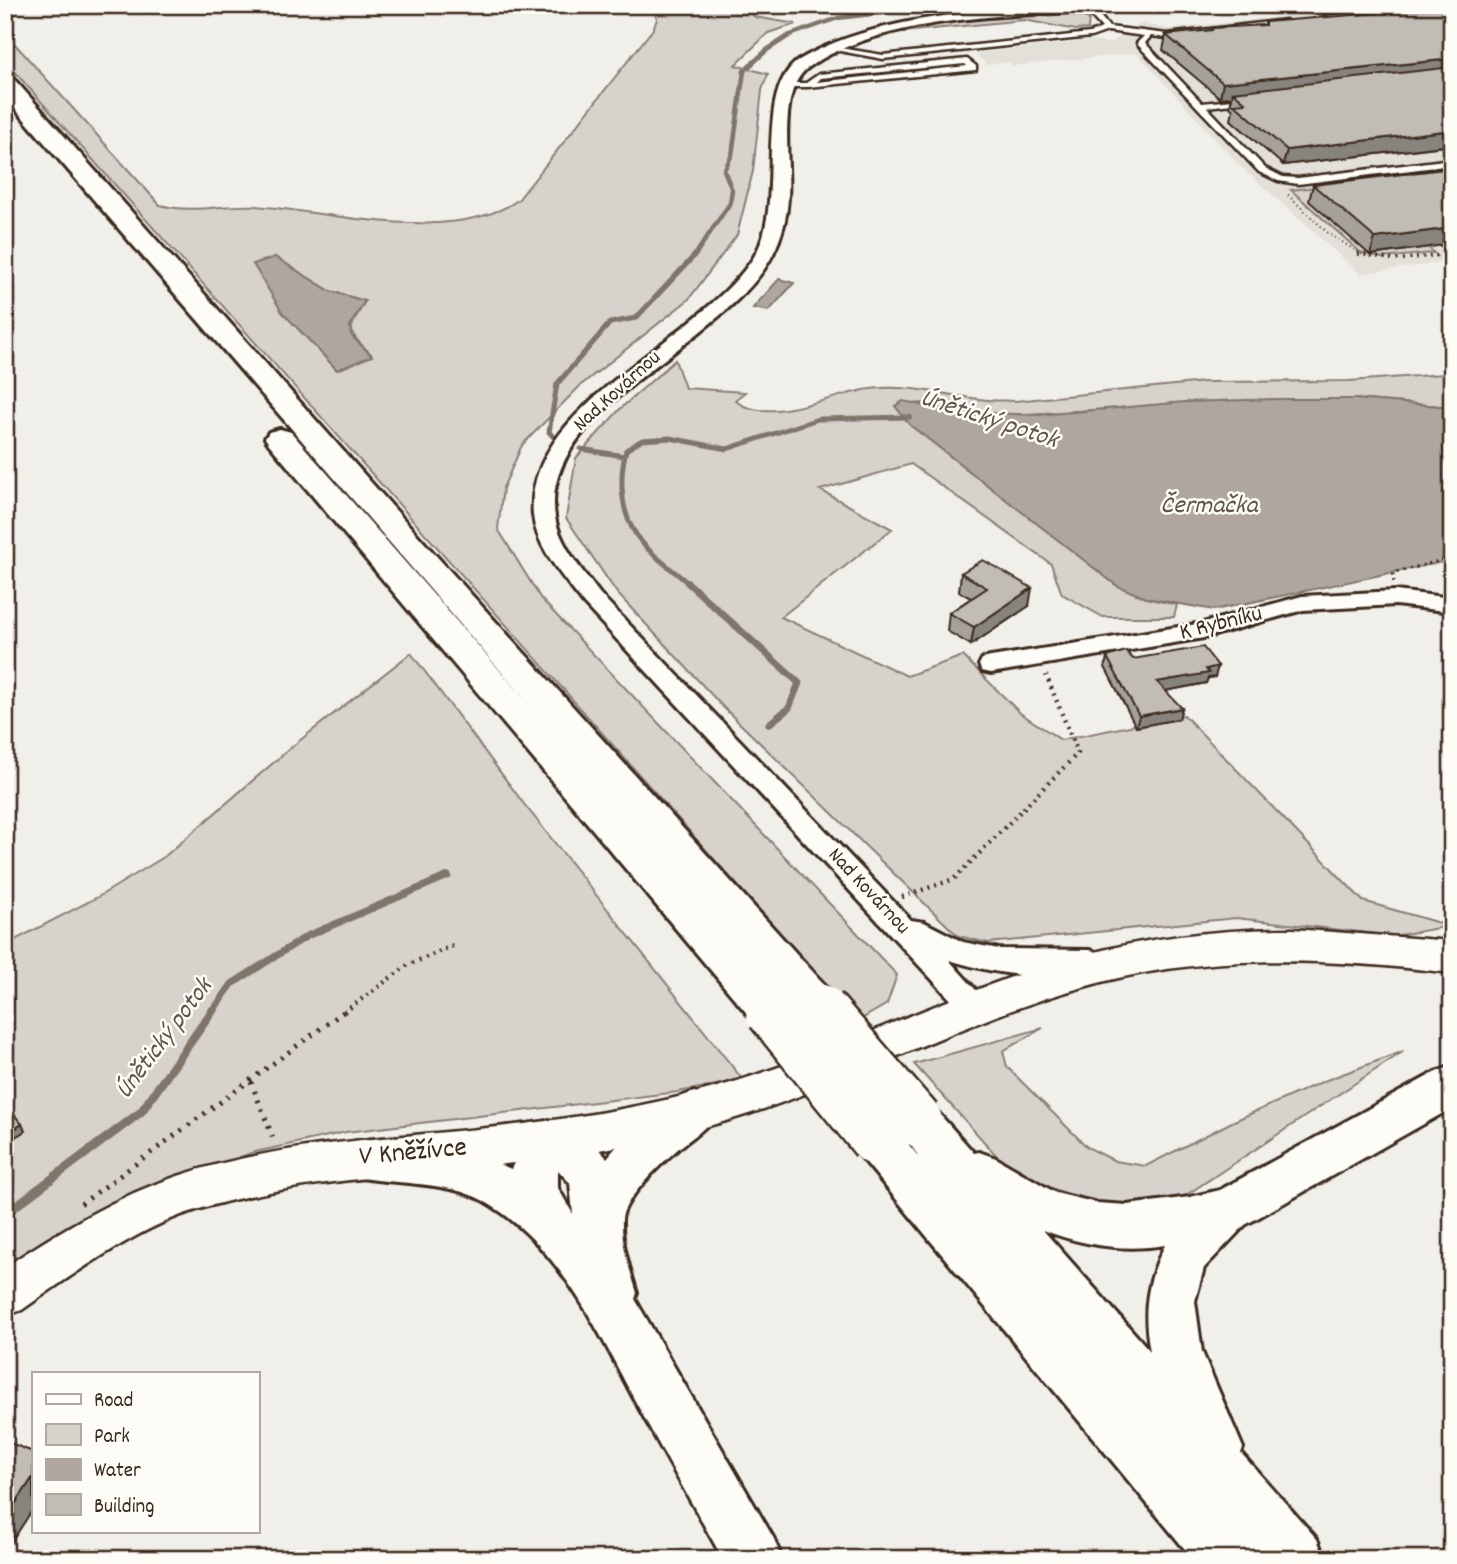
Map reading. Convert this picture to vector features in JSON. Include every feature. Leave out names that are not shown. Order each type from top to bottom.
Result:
[{"type":"highway","points":[[5,83],[418,556],[789,1003]]},
{"type":"highway","points":[[5,113],[386,565],[1297,1559]]},
{"type":"highway","points":[[1234,1488],[1185,1382],[1174,1345],[1170,1311],[1174,1280],[1184,1255],[1198,1236],[1227,1210],[1452,1085]]},
{"type":"highway","points":[[597,1216],[612,1184],[630,1164],[653,1141],[694,1111]]},
{"type":"highway","points":[[910,1135],[1022,1200],[1080,1222],[1114,1228],[1143,1228],[1227,1210]]},
{"type":"highway","points":[[910,1135],[1230,1559]]},
{"type":"highway","points":[[624,1331],[601,1254],[594,1183],[588,1168],[566,1147],[549,1140],[534,1164],[531,1177],[533,1191],[548,1220],[583,1265],[624,1331],[754,1559]]},
{"type":"highway","points":[[362,1158],[469,1175],[497,1184],[548,1220]]},
{"type":"street","name":"Nad Kovárnou","points":[[977,1008],[592,599],[561,558],[545,517],[543,499],[548,474],[571,433],[611,394],[733,294],[762,258],[780,219],[781,107],[788,85],[804,62],[828,48],[864,34],[914,23],[1086,8],[1206,8]]},
{"type":"street","name":"K Rybníku","points":[[991,665],[1204,630],[1302,603],[1396,598],[1452,605]]},
{"type":"street","points":[[883,908],[947,949],[988,960],[1043,964],[1135,958]]},
{"type":"street","name":"V Kněžívce","points":[[5,1294],[78,1244],[180,1195],[284,1168],[549,1140],[694,1111],[977,1008],[1135,958],[1222,947],[1335,944],[1392,956],[1449,973]]},
{"type":"lane","points":[[1315,19],[1447,5]]},
{"type":"lane","points":[[1086,8],[1107,29]]},
{"type":"lane","points":[[828,48],[883,57],[1091,35],[1107,29],[1148,36],[1289,21]]},
{"type":"lane","points":[[1091,35],[1141,43],[1262,170],[1280,179],[1298,181],[1452,162]]},
{"type":"lane","points":[[1141,43],[1148,36]]},
{"type":"lane","points":[[788,85],[808,85],[973,68],[967,61],[819,76],[808,85]]},
{"type":"lane","points":[[1202,105],[1265,98]]},
{"type":"path","points":[[1206,8],[1248,10]]},
{"type":"path","points":[[1280,179],[1280,187],[1347,251],[1394,262],[1452,254]]},
{"type":"path","points":[[1396,598],[1393,573],[1452,558]]},
{"type":"path","points":[[883,908],[954,878],[1078,753],[1039,658]]},
{"type":"path","points":[[79,1206],[408,965],[457,944]]},
{"type":"path","points":[[251,1082],[284,1168]]},
{"type":"shaded area","points":[[1392,5],[1452,5],[1452,261],[1360,274],[1240,166],[1137,53],[1013,66],[1009,62],[986,65],[975,53],[1090,41],[1111,43],[1142,23],[1167,29]]},
{"type":"green space","points":[[653,5],[744,5],[755,17],[796,24],[768,33],[735,65],[768,74],[762,90],[753,171],[737,235],[688,300],[581,385],[522,445],[503,488],[498,529],[541,599],[897,975],[887,1004],[858,1021],[5,61],[5,33],[160,205],[184,209],[256,206],[391,222],[460,221],[491,213],[518,200],[653,29],[657,19]],"holes":[[[275,257],[330,291],[365,301],[352,330],[353,335],[372,355],[282,312]]]},
{"type":"green space","points":[[1074,14],[1089,19],[1088,29],[1076,30],[1024,20],[882,34],[956,21]]},
{"type":"green space","points":[[1382,179],[1370,255],[1360,252],[1291,190]]},
{"type":"green space","points":[[1428,247],[1434,253],[1382,258],[1371,255]]},
{"type":"green space","points":[[675,360],[685,388],[745,392],[735,400],[747,407],[763,410],[801,406],[870,389],[885,388],[1015,401],[1204,382],[1349,381],[1444,374],[1452,387],[1452,407],[1354,399],[1277,399],[1009,415],[949,411],[923,403],[896,406],[910,425],[1146,598],[1177,605],[1174,617],[1103,617],[1062,594],[1051,564],[911,464],[820,490],[892,529],[781,617],[907,676],[963,656],[1020,713],[1061,740],[1184,715],[1363,901],[1450,926],[1394,936],[1236,918],[988,943],[958,936],[722,706],[617,593],[566,518],[576,458],[620,409]]},
{"type":"green space","points":[[411,653],[524,804],[743,1080],[678,1092],[346,1132],[251,1153],[178,1181],[5,1277],[5,945],[98,897],[164,857],[294,745]]},
{"type":"green space","points":[[1043,1028],[1003,1051],[1007,1067],[1087,1147],[1115,1161],[1146,1166],[1234,1121],[1324,1081],[1404,1051],[1165,1209],[1106,1208],[1013,1174],[914,1064]]},
{"type":"water","points":[[275,257],[330,291],[365,301],[350,326],[351,335],[372,356],[337,370],[282,312],[253,264]]},
{"type":"water","points":[[779,279],[794,283],[769,311],[753,308]]},
{"type":"water","name":"Čermačka","points":[[1354,399],[1452,407],[1452,560],[1214,610],[1146,598],[1117,586],[910,425],[895,406],[903,401],[949,411],[1038,415],[1185,402]]},
{"type":"building","points":[[1427,5],[1452,5],[1452,59],[1223,83],[1166,35],[1213,28],[1265,25],[1265,22],[1377,13],[1377,10],[1390,12],[1428,8]]},
{"type":"building","points":[[1452,67],[1452,130],[1287,150],[1234,104],[1246,103],[1233,92]]},
{"type":"building","points":[[1452,168],[1452,228],[1375,238],[1313,185]]},
{"type":"building","points":[[983,560],[1032,588],[974,627],[949,613],[987,588],[961,573]]},
{"type":"building","points":[[1203,647],[1218,666],[1206,669],[1209,673],[1157,682],[1182,708],[1139,716],[1107,657],[1126,651],[1133,659]]},
{"type":"building","points":[[8,1107],[22,1124],[5,1135],[5,1109]]},
{"type":"building","points":[[5,1441],[32,1452],[32,1478],[5,1519]]},
{"type":"waterway","points":[[695,255],[730,203],[732,190],[724,170],[732,155],[744,71],[767,50],[790,35],[838,18],[948,5]]},
{"type":"waterway","points":[[561,445],[549,432],[557,384],[610,323],[636,318],[696,254]]},
{"type":"waterway","name":"Únětický potok","points":[[690,585],[648,549],[631,527],[622,494],[626,450],[642,440],[670,438],[727,449],[818,419],[910,417]]},
{"type":"waterway","points":[[581,449],[624,456]]},
{"type":"waterway","name":"Únětický potok","points":[[688,583],[799,683],[789,708],[769,724]]},
{"type":"waterway","name":"Únětický potok","points":[[212,1012],[232,984],[307,936],[448,876]]},
{"type":"waterway","name":"Únětický potok","points":[[5,1214],[141,1112],[213,1010]]}]
